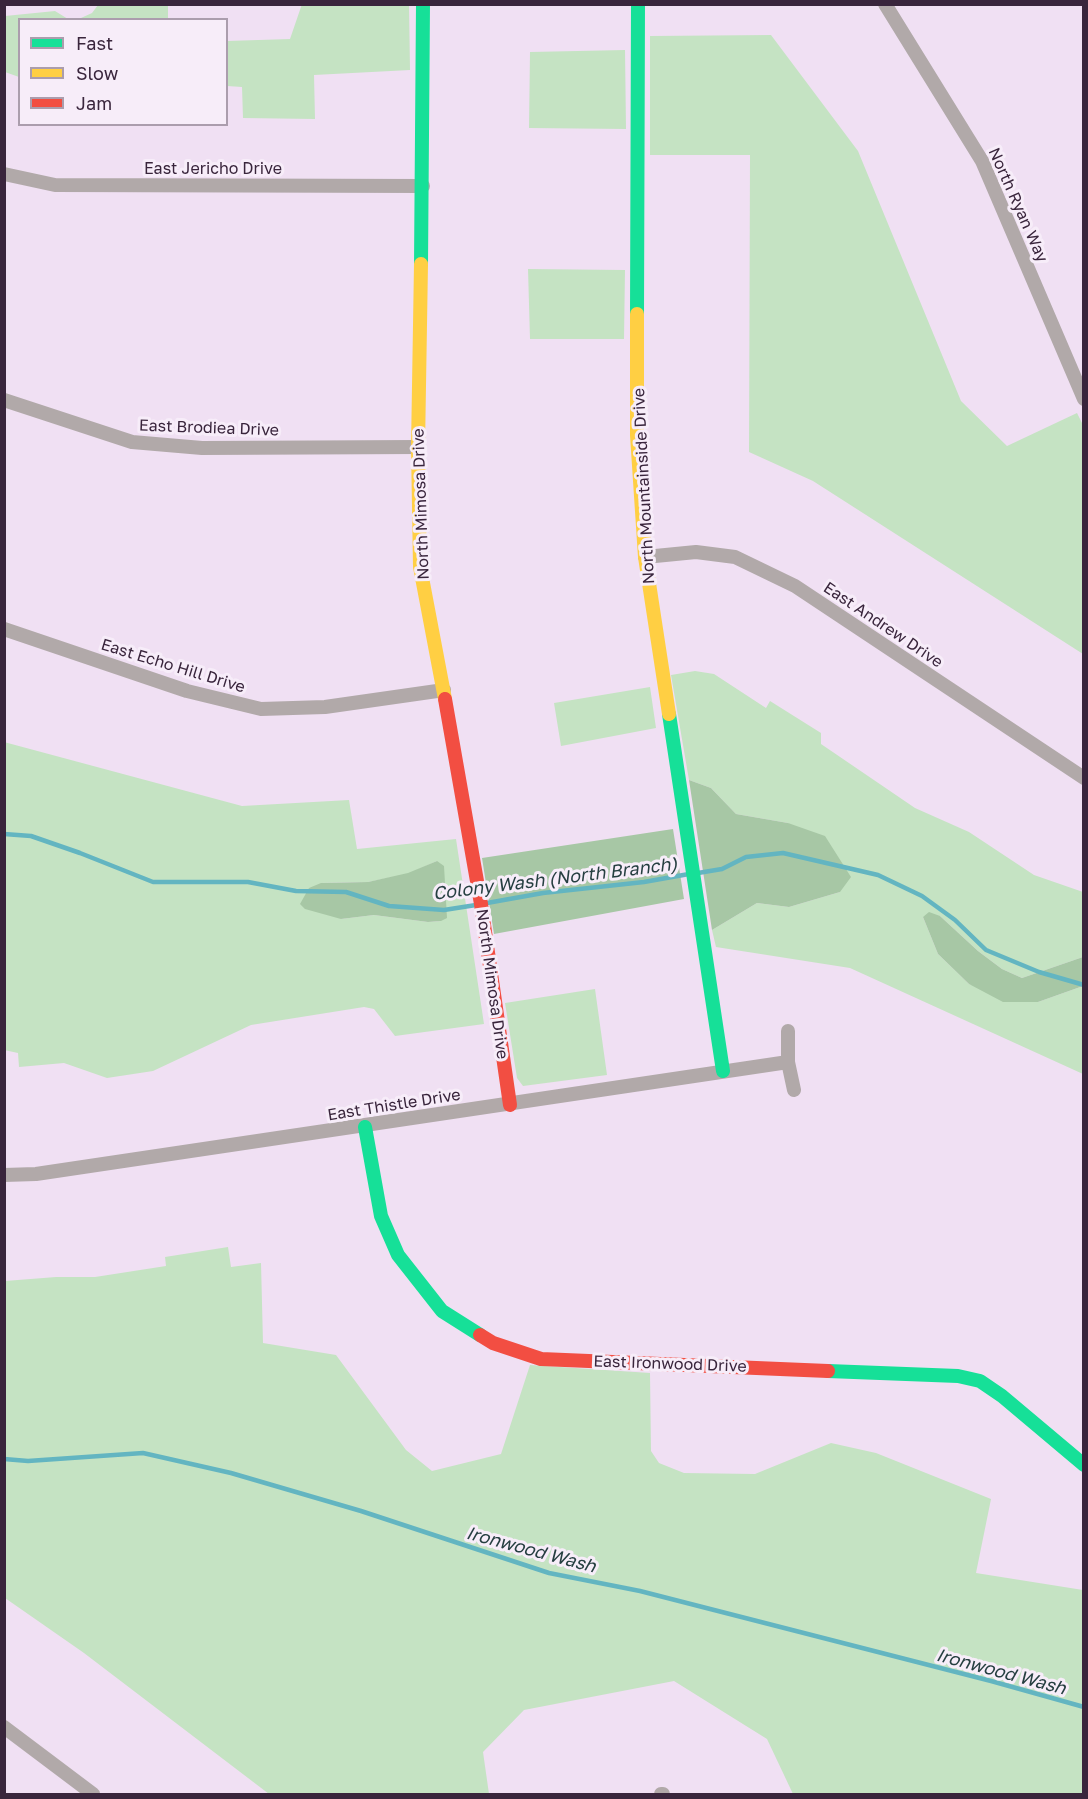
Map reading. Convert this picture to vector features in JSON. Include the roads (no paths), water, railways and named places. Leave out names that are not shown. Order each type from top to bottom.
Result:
[{"type":"street","name":"North Mimosa Drive","points":[[423,4],[423,186],[418,447],[420,567],[481,904],[510,1105]]},
{"type":"street","name":"North Mountainside Drive","points":[[638,4],[637,435],[645,557],[723,1071]]},
{"type":"street","name":"North Ryan Way","points":[[885,4],[982,161],[1083,399]]},
{"type":"street","name":"East Jericho Drive","points":[[4,174],[55,185],[423,186]]},
{"type":"street","name":"East Brodiea Drive","points":[[4,400],[132,442],[202,448],[418,447]]},
{"type":"street","name":"East Andrew Drive","points":[[645,557],[696,552],[735,558],[795,586],[1083,778]]},
{"type":"street","name":"East Echo Hill Drive","points":[[4,629],[187,691],[261,709],[325,707],[444,690]]},
{"type":"street","points":[[788,1031],[788,1062],[794,1090]]},
{"type":"street","name":"East Thistle Drive","points":[[4,1175],[36,1174],[365,1127],[788,1062]]},
{"type":"street","name":"East Ironwood Drive","points":[[365,1127],[381,1216],[398,1256],[442,1311],[493,1343],[541,1359],[958,1376],[980,1381],[1002,1396],[1083,1465]]},
{"type":"street","points":[[4,1727],[93,1794]]},
{"type":"waterway","name":"Colony Wash (North Branch)","points":[[4,834],[31,836],[153,882],[248,882],[296,891],[346,892],[389,906],[444,910],[476,905]]},
{"type":"waterway","name":"Colony Wash (North Branch)","points":[[698,873],[722,869],[746,857],[783,853],[878,875],[922,896],[955,920],[986,950],[1039,972],[1084,985]]},
{"type":"waterway","name":"Colony Wash (North Branch)","points":[[487,903],[543,893],[644,882],[689,874]]},
{"type":"waterway","name":"Ironwood Wash","points":[[4,1459],[28,1461],[143,1453],[231,1473],[361,1511],[549,1573],[640,1591],[1084,1707]]}]
